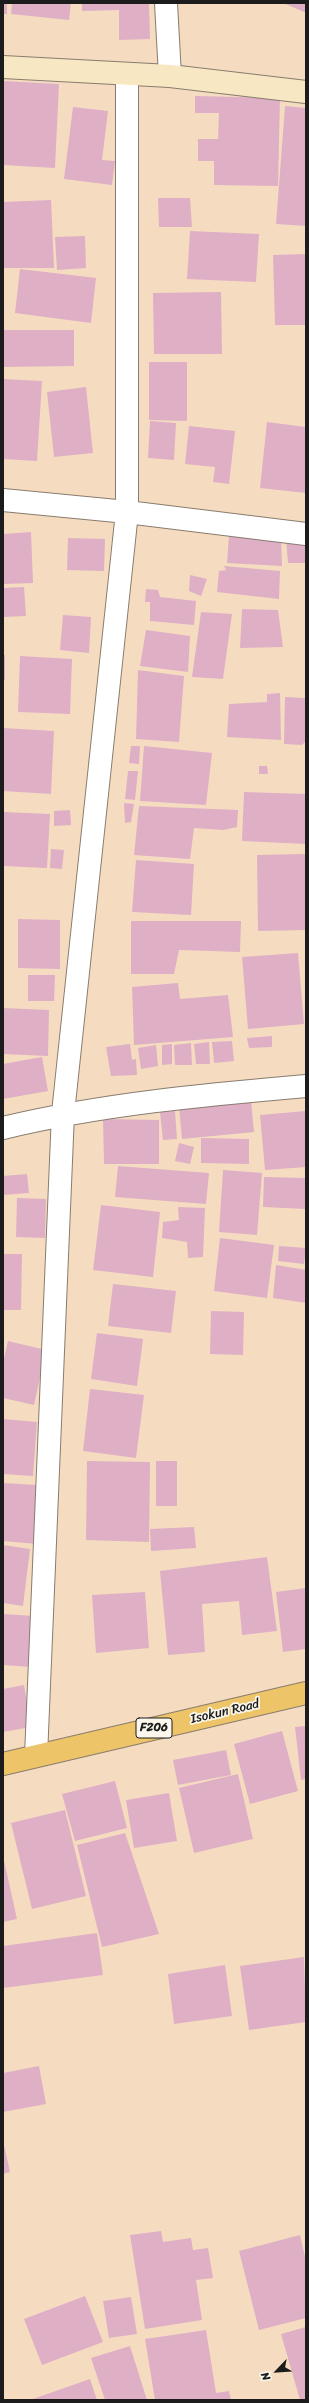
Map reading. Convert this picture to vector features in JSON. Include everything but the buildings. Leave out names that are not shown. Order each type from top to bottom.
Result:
[{"type":"main road","points":[[3,67],[127,75],[170,76],[306,92]]},
{"type":"main road","name":"Isokun Road","points":[[3,1764],[306,1693]]},
{"type":"street","points":[[166,3],[170,76]]},
{"type":"street","points":[[36,1756],[63,1113],[127,512],[127,75]]},
{"type":"street","points":[[3,500],[127,512],[306,534]]},
{"type":"street","points":[[3,1128],[63,1113],[211,1094],[306,1086]]}]
